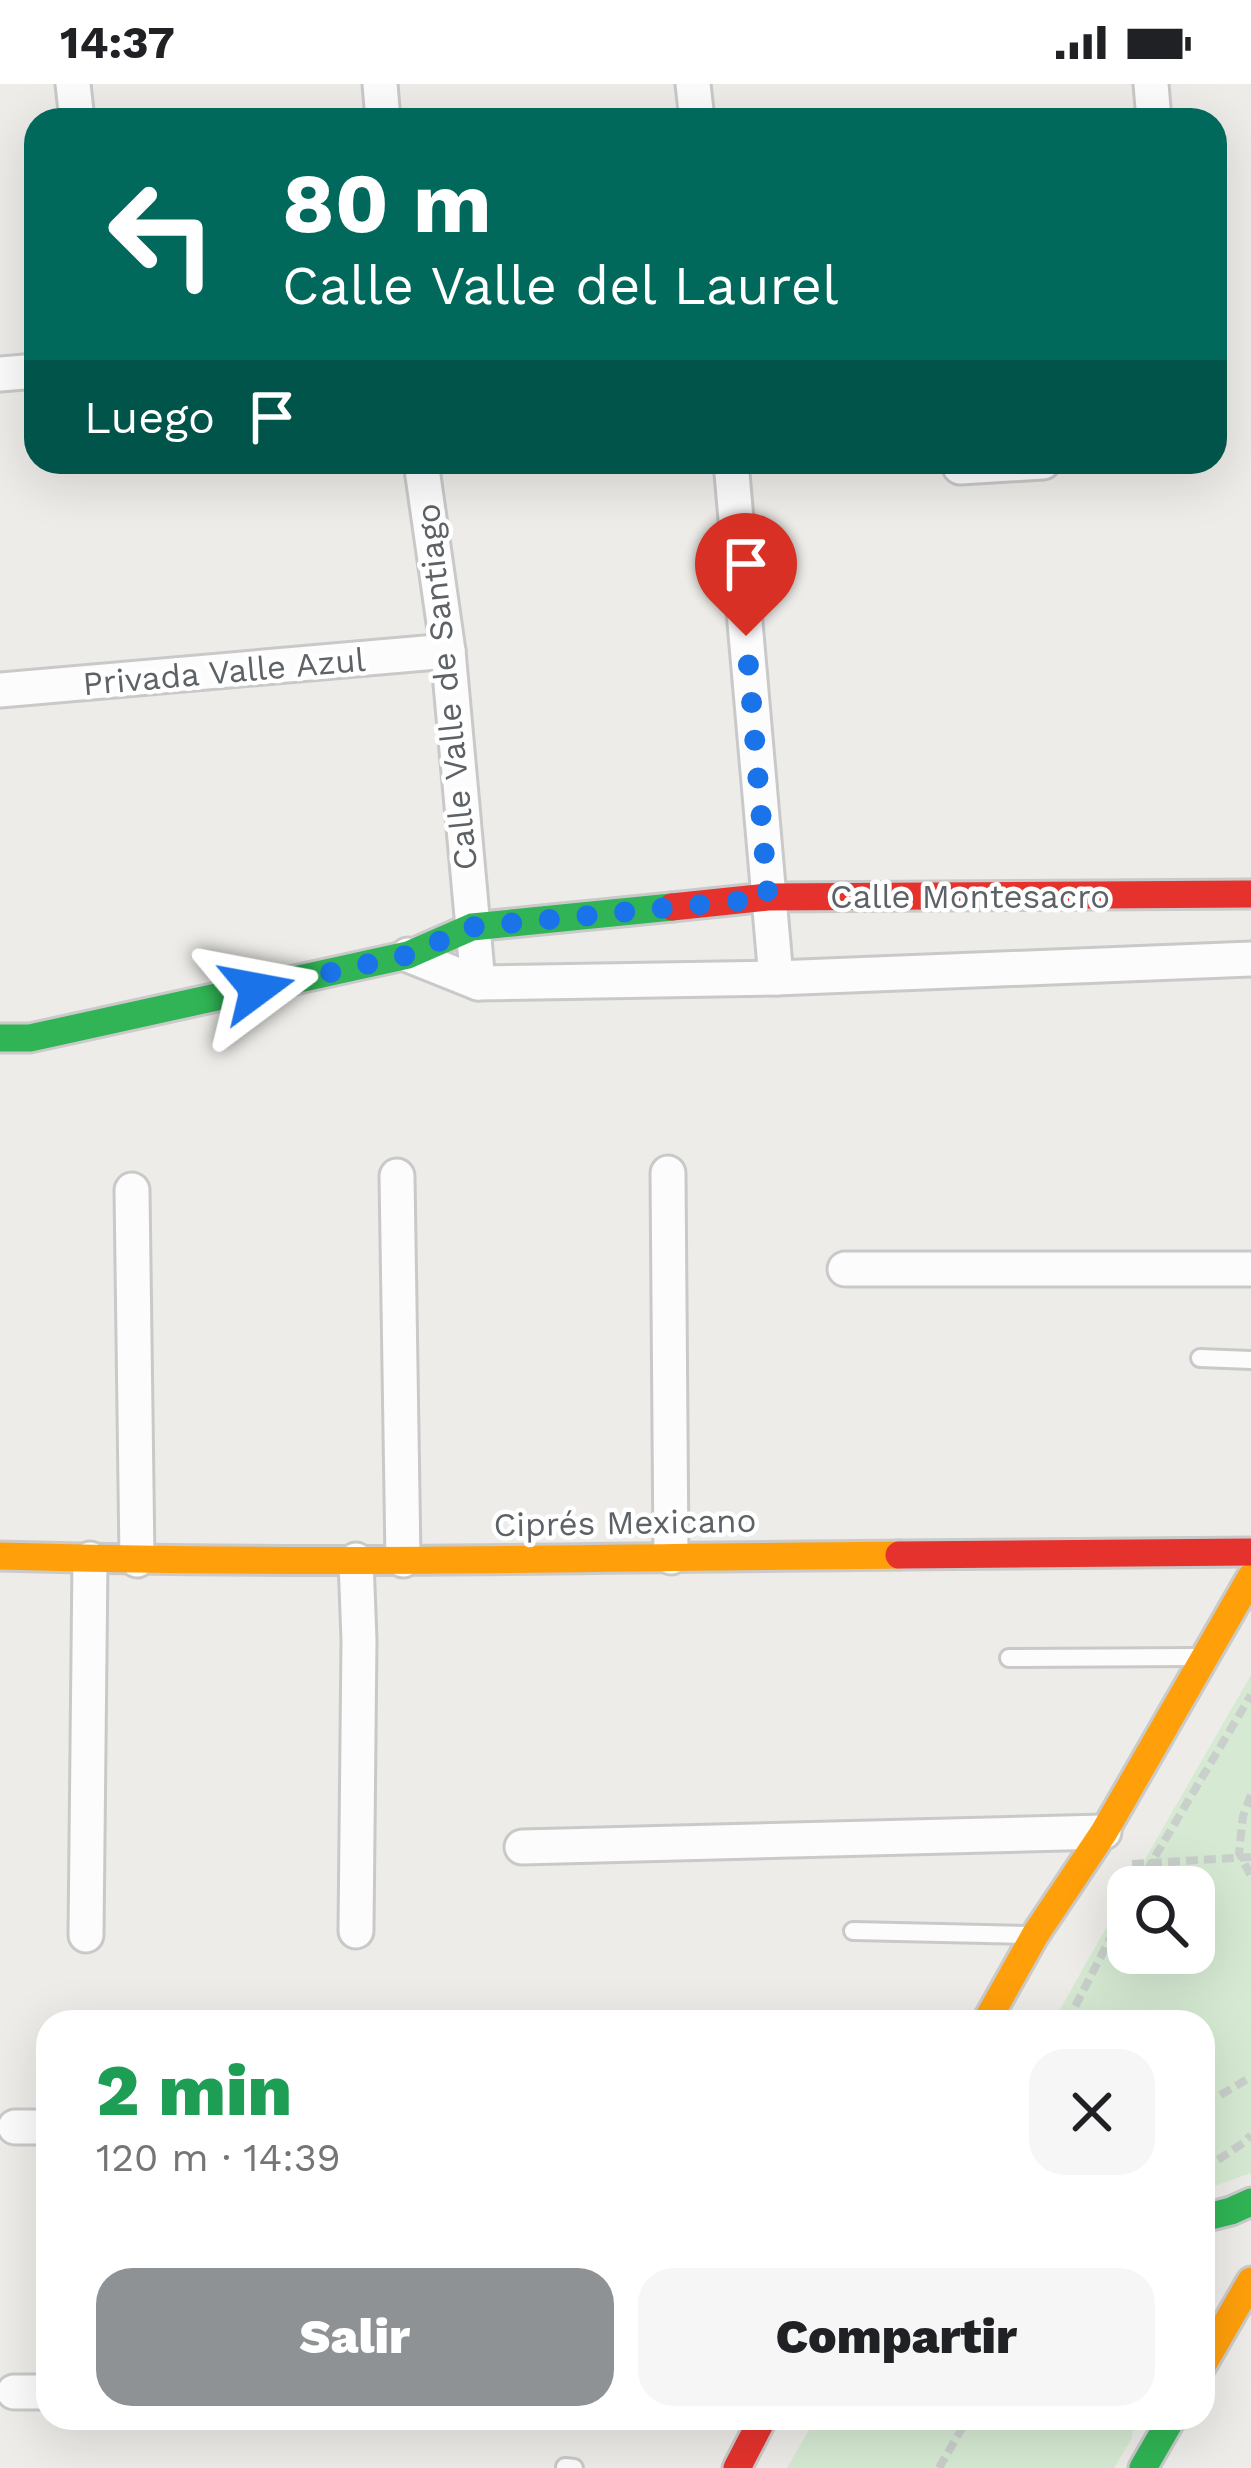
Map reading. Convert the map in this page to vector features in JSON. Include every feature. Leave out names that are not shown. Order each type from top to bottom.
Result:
[{"type":"street","name":"Calle Valle de Santiago","points":[[423,474],[448,651],[478,983]]},
{"type":"street","points":[[732,474],[776,977]]},
{"type":"street","name":"Privada Valle Azul","points":[[0,690],[448,651]]},
{"type":"street","name":"Calle Montesacro","points":[[0,1038],[30,1038],[408,955],[472,927],[768,898],[1251,894]]},
{"type":"street","name":"Calle Montesacro","points":[[408,955],[478,983],[776,977],[1251,958]]},
{"type":"street","points":[[668,1173],[670,1557]]},
{"type":"street","points":[[397,1176],[403,1560]]},
{"type":"street","points":[[132,1190],[137,1560]]},
{"type":"street","points":[[845,1269],[1251,1269]]},
{"type":"street","name":"Ciprés Mexicano","points":[[0,1556],[403,1560],[1251,1552]]},
{"type":"street","points":[[86,1936],[90,1559]]},
{"type":"street","points":[[356,1560],[356,1931]]},
{"type":"street","points":[[993,2010],[1251,1577]]},
{"type":"street","points":[[522,1847],[1103,1832]]},
{"type":"street","points":[[1006,1988],[1007,2010]]},
{"type":"street","points":[[1215,2215],[1251,2202]]},
{"type":"street","points":[[1215,2343],[1251,2281]]},
{"type":"street","points":[[14,2392],[36,2392]]},
{"type":"street","points":[[737,2468],[757,2430]]},
{"type":"street","points":[[1148,2460],[1153,2430]]},
{"type":"street","points":[[1148,2460],[1165,2430]]},
{"type":"lane","points":[[1200,1358],[1251,1360]]},
{"type":"lane","points":[[1009,1658],[1203,1657]]},
{"type":"lane","points":[[853,1931],[1035,1935]]},
{"type":"lane","points":[[565,2468],[574,2468]]},
{"type":"path","points":[[1148,1866],[1251,1695]]},
{"type":"path","points":[[1251,1795],[1244,1816],[1251,1876]]},
{"type":"path","points":[[1082,1865],[1246,1857]]},
{"type":"path","points":[[1073,2010],[1107,1945]]},
{"type":"path","points":[[1215,2097],[1251,2077]]},
{"type":"path","points":[[1215,2162],[1251,2135]]},
{"type":"path","points":[[939,2468],[961,2430]]},
{"type":"green space","points":[[1251,1675],[1251,2173],[1215,2186],[1215,2010],[1060,2010],[1107,1926],[1107,1974],[1215,1974],[1215,1866],[1141,1866]]},
{"type":"green space","points":[[809,2430],[1132,2430],[1114,2468],[787,2468]]},
{"type":"traffic: fast","points":[[0,1038],[30,1038],[408,955],[472,927],[672,907]]},
{"type":"traffic: fast","points":[[1215,2215],[1251,2202]]},
{"type":"traffic: fast","points":[[1143,2468],[1165,2430]]},
{"type":"traffic: slow","points":[[0,1556],[337,1560],[899,1555]]},
{"type":"traffic: slow","points":[[993,2010],[1035,1935],[1104,1832],[1251,1577]]},
{"type":"traffic: slow","points":[[1215,2343],[1251,2281]]},
{"type":"traffic: jam","points":[[672,907],[768,897],[1251,894]]},
{"type":"traffic: jam","points":[[899,1555],[1251,1552]]},
{"type":"traffic: jam","points":[[737,2468],[757,2430]]},
{"type":"route","points":[[257,989],[408,955],[472,927],[768,898],[746,636]]}]
